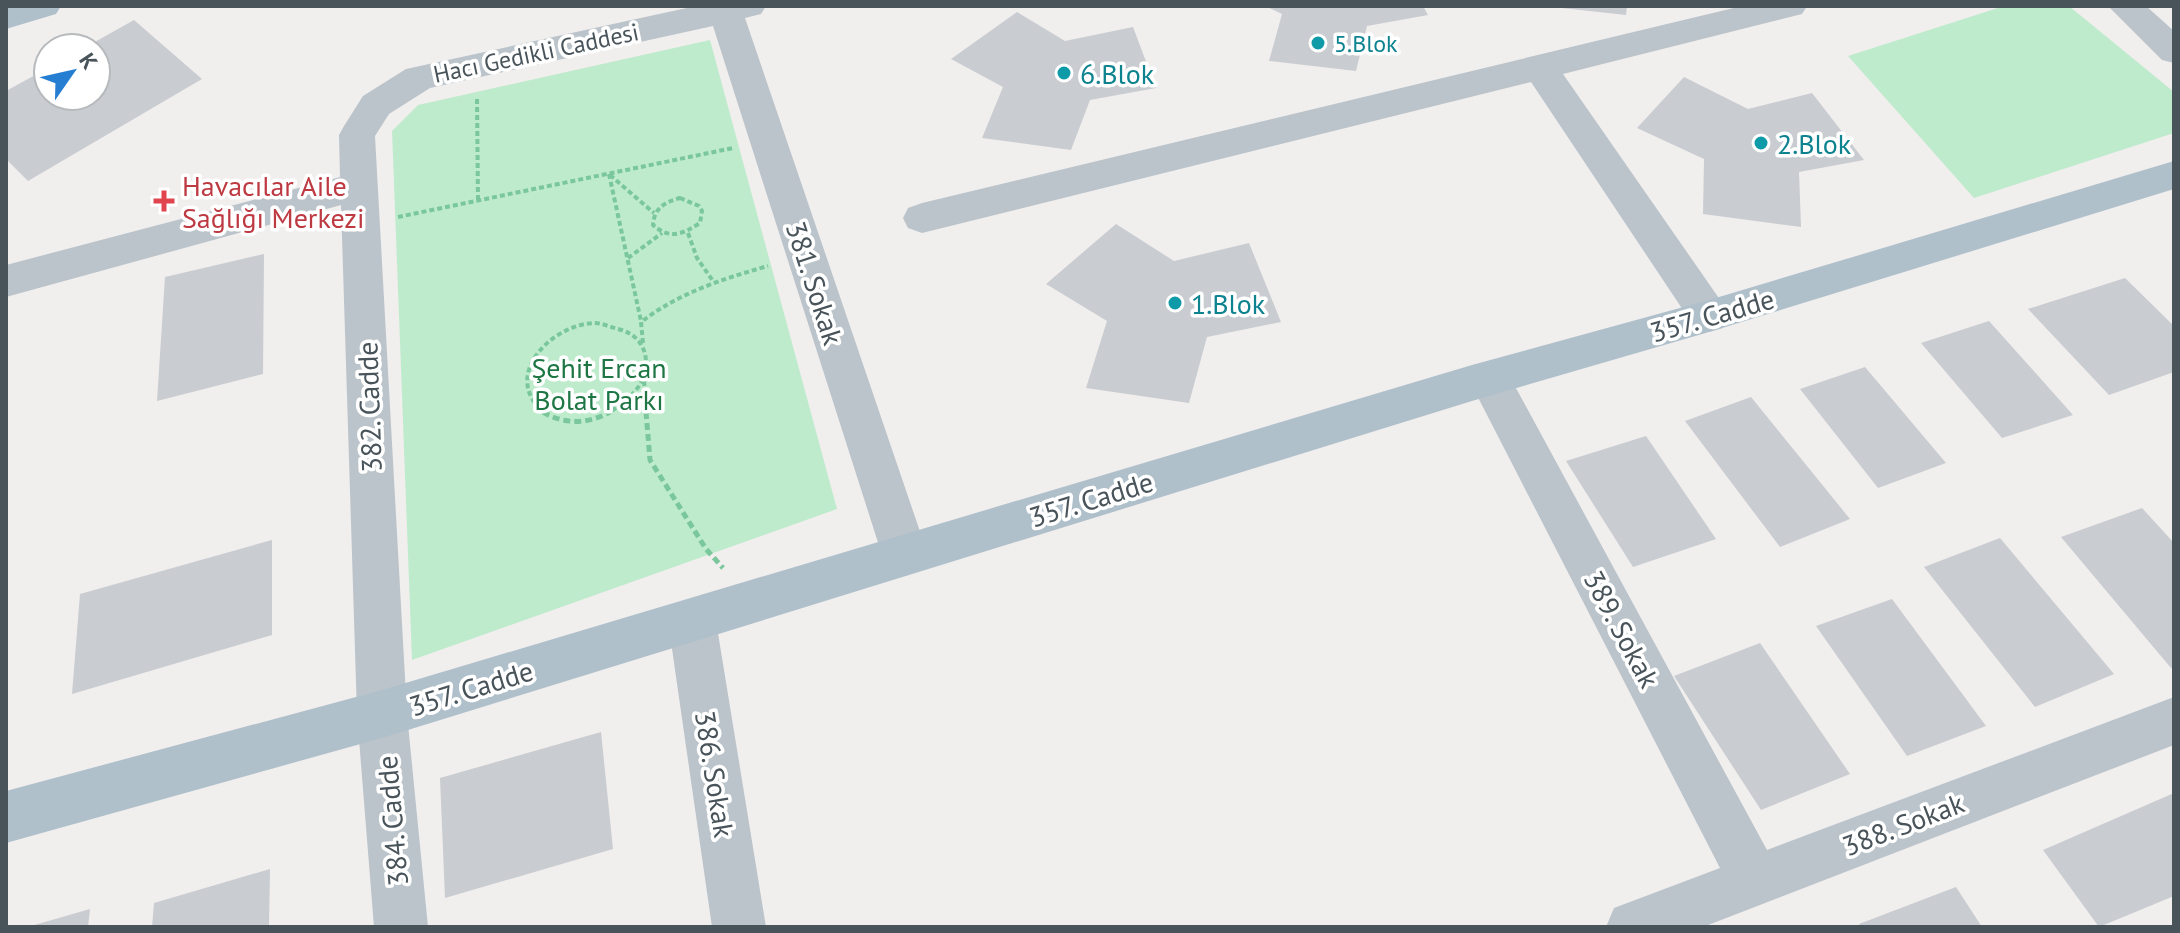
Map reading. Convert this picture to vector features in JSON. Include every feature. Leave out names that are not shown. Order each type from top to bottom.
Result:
[{"type":"main road","points":[[6,17],[44,6]]},
{"type":"main road","name":"357. Cadde","points":[[6,817],[382,714],[1489,378],[1709,316],[2174,175]]},
{"type":"street","points":[[922,218],[1790,6]]},
{"type":"street","points":[[2125,6],[2174,51]]},
{"type":"street","name":"Hacı Gedikli Caddesi","points":[[376,105],[419,78],[737,9]]},
{"type":"street","name":"381. Sokak","points":[[737,9],[768,141],[905,555]]},
{"type":"street","points":[[1540,67],[1709,316]]},
{"type":"street","name":"382. Cadde","points":[[376,105],[357,135],[382,714]]},
{"type":"street","points":[[6,281],[360,205]]},
{"type":"street","name":"389. Sokak","points":[[1489,378],[1755,881]]},
{"type":"street","name":"386. Sokak","points":[[692,621],[739,927]]},
{"type":"street","name":"384. Cadde","points":[[382,714],[401,927]]},
{"type":"street","name":"388. Sokak","points":[[1633,927],[2174,721]]},
{"type":"path","points":[[476,66],[478,200]]},
{"type":"path","points":[[360,205],[478,200],[768,141]]},
{"type":"path","points":[[609,174],[654,213]]},
{"type":"path","points":[[609,174],[641,322],[648,368],[644,381],[633,397],[616,410],[595,419],[574,422],[554,419],[538,410],[528,397],[525,381],[530,364],[541,348],[557,335],[576,326],[597,323],[616,325],[632,332],[643,344]]},
{"type":"path","points":[[672,200],[694,201],[702,211],[702,217],[688,233],[675,236],[662,233],[653,225],[654,213],[672,200]]},
{"type":"path","points":[[628,258],[662,233]]},
{"type":"path","points":[[688,233],[697,258],[713,281]]},
{"type":"path","points":[[641,322],[664,302],[713,281],[806,255]]},
{"type":"path","points":[[644,381],[650,460],[706,549],[753,602]]},
{"type":"green space","points":[[2004,6],[2069,6],[2174,92],[2174,133],[1974,198],[1848,56]]},
{"type":"green space","name":"Şehit Ercan Bolat Parkı","points":[[710,40],[837,509],[412,660],[392,131],[418,105]]},
{"type":"building","name":"5.Blok","points":[[1265,6],[1423,6],[1428,15],[1367,26],[1356,71],[1269,61],[1282,14]]},
{"type":"building","points":[[1563,6],[1627,6],[1626,15]]},
{"type":"building","name":"6.Blok","points":[[1017,12],[1065,41],[1133,27],[1156,88],[1090,100],[1071,150],[982,138],[1003,87],[951,59]]},
{"type":"building","points":[[134,20],[202,79],[28,181],[6,159],[6,91],[32,77],[32,112],[112,112],[112,32]]},
{"type":"building","name":"2.Blok","points":[[1684,77],[1748,109],[1812,93],[1864,160],[1799,172],[1801,227],[1703,214],[1704,159],[1637,128]]},
{"type":"building","name":"1.Blok","points":[[1116,224],[1174,261],[1249,243],[1281,322],[1207,337],[1189,403],[1086,388],[1107,321],[1046,284]]},
{"type":"building","points":[[264,254],[263,374],[157,401],[165,277]]},
{"type":"building","points":[[2125,278],[2174,326],[2174,372],[2109,395],[2028,309]]},
{"type":"building","points":[[1989,321],[2073,415],[2002,438],[1921,343]]},
{"type":"building","points":[[1865,367],[1946,463],[1878,488],[1800,389]]},
{"type":"building","points":[[1751,397],[1850,519],[1780,547],[1685,421]]},
{"type":"building","points":[[1646,436],[1716,539],[1633,567],[1566,461]]},
{"type":"building","points":[[2142,508],[2174,543],[2174,667],[2171,668],[2061,537]]},
{"type":"building","points":[[2000,538],[2114,674],[2035,707],[1924,567]]},
{"type":"building","points":[[272,540],[272,635],[72,694],[80,594]]},
{"type":"building","points":[[1892,599],[1986,726],[1907,756],[1816,626]]},
{"type":"building","points":[[1760,643],[1850,774],[1761,810],[1674,676]]},
{"type":"building","points":[[601,732],[613,849],[445,898],[440,778]]},
{"type":"building","points":[[2174,793],[2174,896],[2099,927],[2043,850]]},
{"type":"building","points":[[270,869],[269,927],[152,927],[154,903]]},
{"type":"building","points":[[1956,887],[1982,927],[1861,927],[1859,924]]},
{"type":"building","points":[[90,909],[88,927],[31,927],[31,926]]},
{"type":"place","name":"5.Blok","points":[[1318,43]]},
{"type":"place","name":"6.Blok","points":[[1064,73]]},
{"type":"place","name":"2.Blok","points":[[1761,143]]},
{"type":"place","name":"Havacılar Aile Sağlığı Merkezi","points":[[164,201]]},
{"type":"place","name":"1.Blok","points":[[1175,303]]}]
